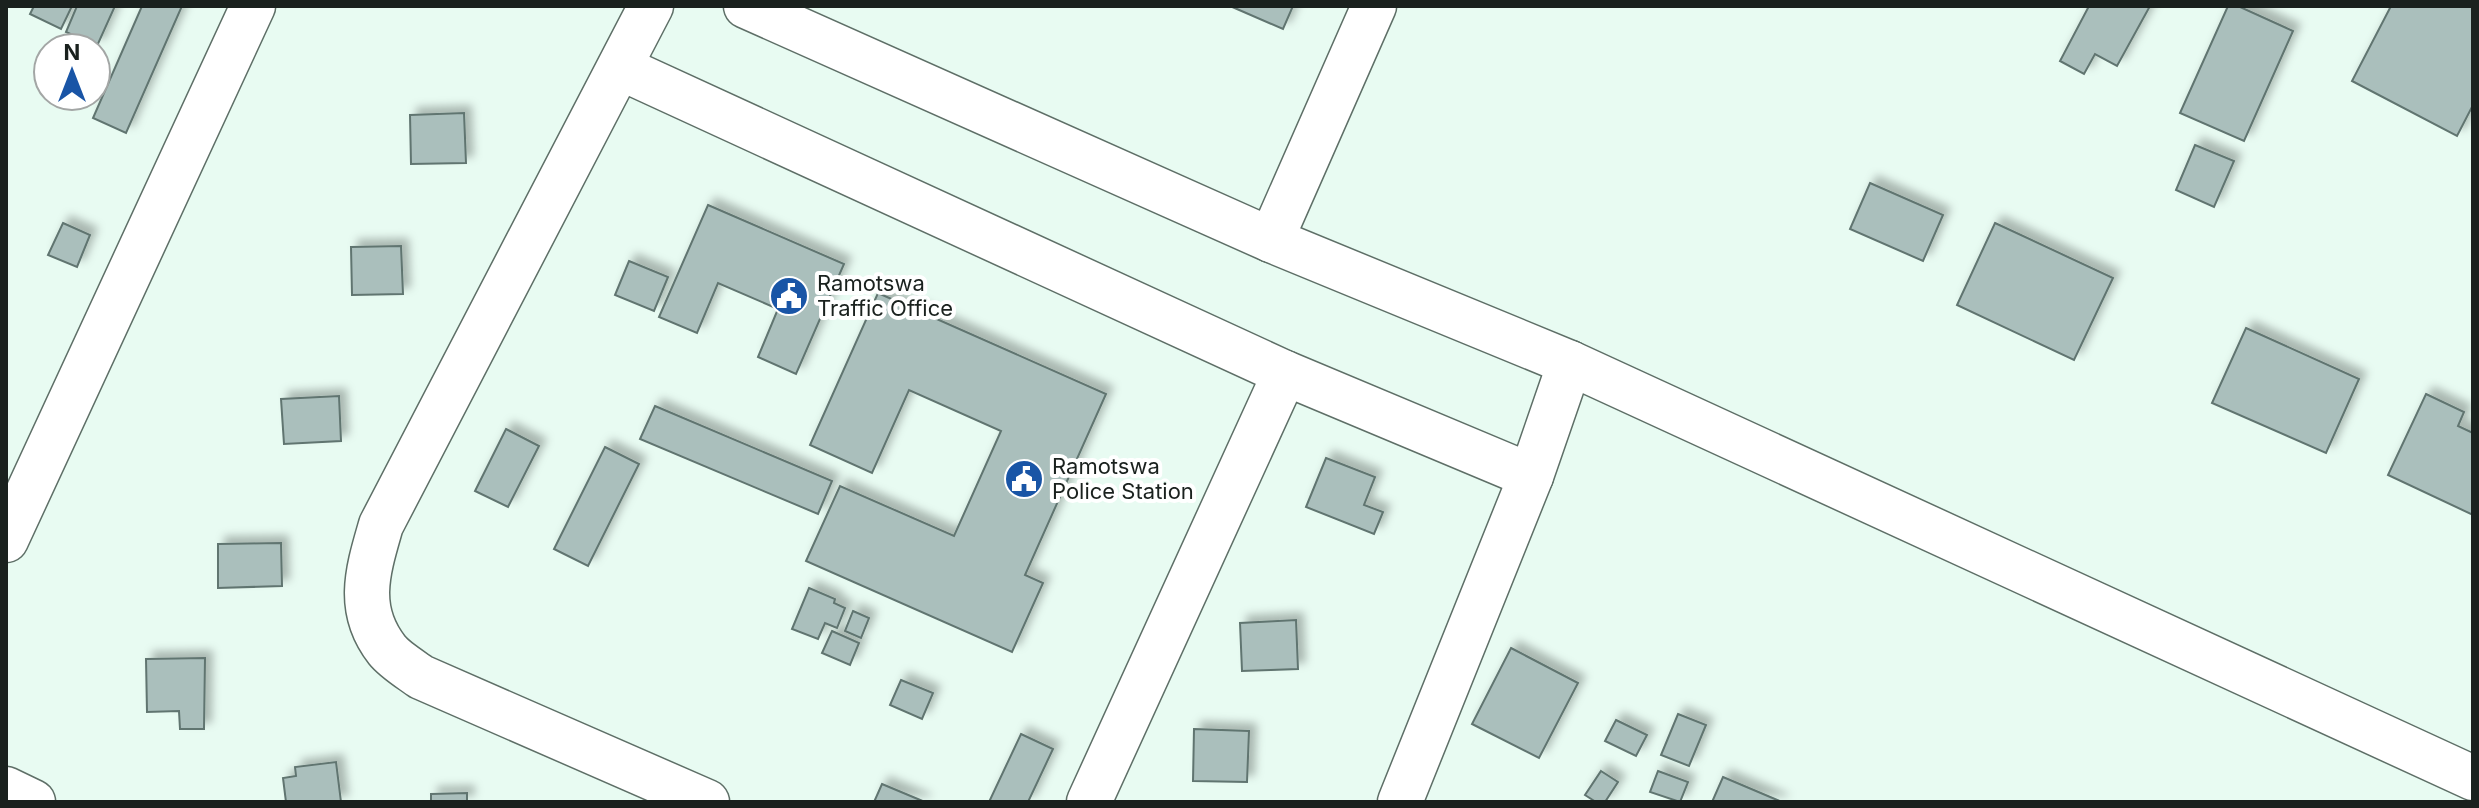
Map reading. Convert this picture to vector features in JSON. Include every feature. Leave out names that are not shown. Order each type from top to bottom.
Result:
[{"type":"street","points":[[6,540],[253,6]]},
{"type":"street","points":[[651,6],[381,525],[366,576],[368,615],[387,651],[421,677],[707,802]]},
{"type":"street","points":[[746,6],[1271,240],[1570,363],[2473,778]]},
{"type":"street","points":[[1271,240],[1374,6]]},
{"type":"street","points":[[621,68],[1285,373],[1531,476]]},
{"type":"street","points":[[1400,802],[1531,476],[1570,363]]},
{"type":"street","points":[[1089,802],[1285,373]]},
{"type":"street","points":[[6,789],[33,802]]},
{"type":"building","points":[[34,6],[72,6],[61,29],[30,14]]},
{"type":"building","points":[[77,6],[115,6],[103,32],[66,32]]},
{"type":"building","points":[[142,6],[182,6],[126,133],[93,118],[96,112],[112,112],[112,75]]},
{"type":"building","points":[[1230,6],[1293,6],[1283,29]]},
{"type":"building","points":[[2089,6],[2150,6],[2117,66],[2095,54],[2084,74],[2060,61]]},
{"type":"building","points":[[2228,6],[2238,6],[2293,31],[2244,141],[2180,113]]},
{"type":"building","points":[[2391,6],[2473,6],[2473,105],[2457,136],[2352,81]]},
{"type":"building","points":[[464,113],[466,163],[411,164],[410,115]]},
{"type":"building","points":[[2195,145],[2234,161],[2214,207],[2176,190]]},
{"type":"building","points":[[1870,183],[1943,215],[1923,261],[1850,229]]},
{"type":"building","name":"Ramotswa Traffic Office","points":[[708,205],[844,264],[796,374],[758,357],[778,309],[718,283],[697,333],[659,317]]},
{"type":"building","points":[[63,223],[90,235],[77,267],[48,255]]},
{"type":"building","points":[[1995,223],[2113,278],[2074,360],[1957,305]]},
{"type":"building","points":[[401,246],[403,294],[352,295],[351,247]]},
{"type":"building","points":[[629,261],[668,277],[654,311],[615,295]]},
{"type":"building","name":"Ramotswa Police Station","points":[[878,293],[1106,394],[1025,575],[1043,583],[1012,652],[806,561],[840,486],[954,536],[1001,431],[909,390],[872,473],[810,445]]},
{"type":"building","points":[[2246,328],[2359,379],[2326,453],[2212,403]]},
{"type":"building","points":[[2426,394],[2464,412],[2458,426],[2473,433],[2473,515],[2388,475]]},
{"type":"building","points":[[339,396],[341,441],[284,444],[281,399]]},
{"type":"building","points":[[655,406],[832,481],[818,514],[640,439]]},
{"type":"building","points":[[506,429],[539,446],[508,507],[475,491]]},
{"type":"building","points":[[605,447],[639,464],[588,566],[554,549]]},
{"type":"building","points":[[1326,458],[1375,477],[1364,505],[1383,512],[1374,534],[1306,507]]},
{"type":"building","points":[[281,543],[282,586],[218,588],[218,544]]},
{"type":"building","points":[[809,588],[835,599],[834,603],[845,608],[837,628],[825,623],[818,639],[792,629]]},
{"type":"building","points":[[853,611],[869,618],[861,638],[845,631]]},
{"type":"building","points":[[1296,620],[1298,669],[1242,671],[1240,623]]},
{"type":"building","points":[[832,631],[859,643],[850,665],[822,653]]},
{"type":"building","points":[[1511,648],[1578,683],[1539,758],[1472,724]]},
{"type":"building","points":[[205,658],[204,729],[180,729],[179,711],[147,712],[146,659]]},
{"type":"building","points":[[901,680],[933,693],[922,719],[890,705]]},
{"type":"building","points":[[1678,714],[1706,725],[1689,766],[1661,755]]},
{"type":"building","points":[[1616,720],[1647,735],[1636,756],[1605,741]]},
{"type":"building","points":[[1194,729],[1249,731],[1247,782],[1193,781]]},
{"type":"building","points":[[1021,734],[1053,749],[1028,802],[989,802]]},
{"type":"building","points":[[336,762],[341,802],[286,802],[283,778],[296,776],[295,767]]},
{"type":"building","points":[[1601,771],[1618,782],[1605,802],[1596,802],[1585,795]]},
{"type":"building","points":[[1658,771],[1688,782],[1680,802],[1650,792]]},
{"type":"building","points":[[1723,777],[1782,802],[1712,802]]},
{"type":"building","points":[[882,784],[925,802],[874,802]]},
{"type":"building","points":[[467,793],[467,802],[431,802],[431,794]]},
{"type":"place","name":"Ramotswa Traffic Office","points":[[789,296]]},
{"type":"place","name":"Ramotswa Police Station","points":[[1024,479]]}]
